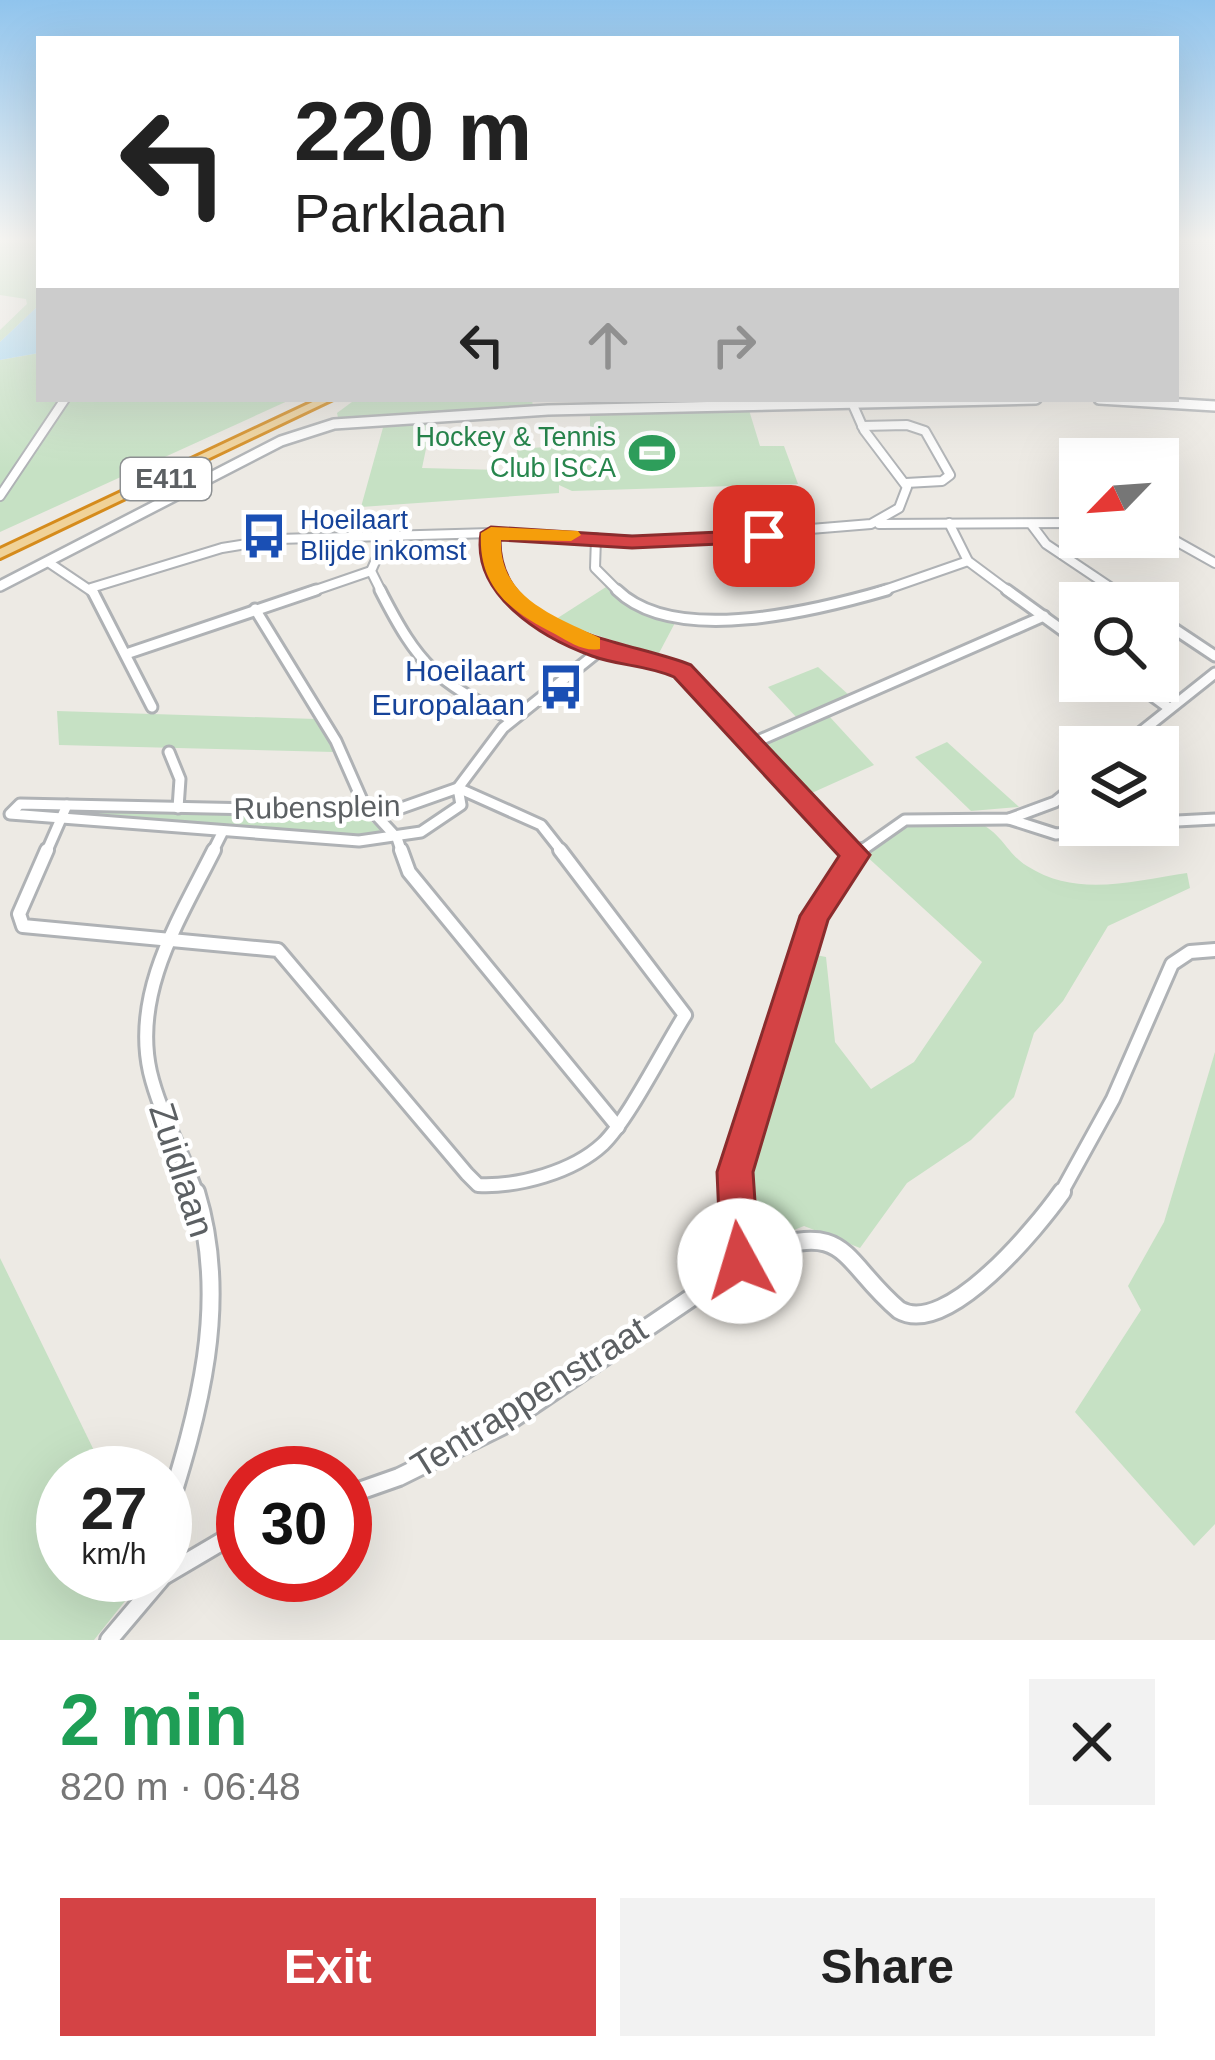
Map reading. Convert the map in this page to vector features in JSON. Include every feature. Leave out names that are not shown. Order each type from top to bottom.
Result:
[{"type":"highway","name":"E411","points":[[2,547],[299,402]]},
{"type":"highway","name":"E411","points":[[2,547],[321,402]]},
{"type":"street","points":[[0,496],[63,402]]},
{"type":"street","points":[[0,586],[281,441],[334,424],[548,410],[926,402]]},
{"type":"street","points":[[1149,402],[1215,406]]},
{"type":"street","points":[[853,404],[862,426],[906,483]]},
{"type":"street","points":[[862,426],[907,425],[925,431],[950,475],[943,481],[906,483]]},
{"type":"street","points":[[871,524],[899,508],[906,483]]},
{"type":"street","points":[[899,508],[918,524]]},
{"type":"street","points":[[949,523],[968,561],[1059,628]]},
{"type":"street","points":[[91,588],[250,542],[491,533],[656,542],[871,524],[1059,523]]},
{"type":"street","points":[[1031,524],[1046,544],[1103,582]]},
{"type":"street","points":[[491,533],[494,571],[512,599],[599,651],[651,658],[682,671],[856,855]]},
{"type":"street","points":[[128,653],[370,571],[387,535]]},
{"type":"street","points":[[596,538],[595,568],[614,590],[652,610],[710,620],[860,597],[968,561]]},
{"type":"street","points":[[1179,543],[1215,563]]},
{"type":"street","points":[[48,562],[91,588],[152,707]]},
{"type":"street","points":[[370,571],[401,630],[437,679],[510,719]]},
{"type":"street","points":[[254,609],[336,741],[371,813],[398,838],[409,872],[618,1127]]},
{"type":"street","points":[[753,743],[1043,616]]},
{"type":"street","points":[[1179,632],[1215,656]]},
{"type":"street","points":[[67,805],[20,914],[23,926],[278,950],[478,1185],[548,1175],[578,1162],[618,1127],[685,1015],[542,825],[458,788],[473,759],[510,719],[599,651]]},
{"type":"street","points":[[1147,726],[1215,673]]},
{"type":"street","points":[[1161,702],[1169,708]]},
{"type":"street","points":[[169,752],[180,778],[178,808]]},
{"type":"street","name":"Rubensplein","points":[[458,788],[463,797],[454,813],[398,838],[359,841],[13,817],[11,809],[67,805],[371,813],[402,810],[458,788]]},
{"type":"street","points":[[740,1261],[735,1172],[825,894],[856,855],[904,820],[1010,819],[1059,798]]},
{"type":"street","points":[[1010,819],[1035,832],[1059,834]]},
{"type":"street","points":[[1179,821],[1215,819]]},
{"type":"street","name":"Zuidlaan","points":[[188,1446],[200,1406],[212,1286],[204,1218],[158,1098],[146,1043],[153,990],[223,831]]},
{"type":"street","name":"Tentrappenstraat","points":[[372,1486],[424,1467],[482,1434],[740,1261],[787,1241],[821,1240],[844,1249],[886,1300],[908,1315],[922,1316],[983,1280],[1018,1249],[1078,1170],[1172,964],[1190,952],[1215,950]]},
{"type":"street","points":[[109,1640],[140,1602]]},
{"type":"green space","points":[[15,316],[28,316],[0,342],[0,330]]},
{"type":"green space","points":[[36,354],[36,402],[285,402],[0,532],[0,360]]},
{"type":"green space","points":[[352,402],[532,402],[533,408],[339,422],[337,413]]},
{"type":"green space","name":"Hockey & Tennis Club ISCA","points":[[749,410],[760,446],[784,446],[798,484],[572,491],[559,485],[559,493],[361,507],[384,424],[432,420],[422,468],[543,471],[518,462],[517,449],[590,444],[590,414]]},
{"type":"green space","points":[[606,587],[635,606],[677,619],[658,655],[553,621]]},
{"type":"green space","points":[[818,667],[850,696],[798,719],[768,687]]},
{"type":"green space","points":[[57,711],[316,719],[334,752],[59,745]]},
{"type":"green space","points":[[829,716],[874,765],[805,796],[761,745]]},
{"type":"green space","points":[[947,742],[1019,807],[971,811],[915,757]]},
{"type":"green space","points":[[74,808],[365,817],[381,829],[373,837],[72,818]]},
{"type":"green space","points":[[978,822],[1020,861],[1065,882],[1105,885],[1187,873],[1190,888],[1108,926],[1063,1001],[1034,1033],[1014,1097],[971,1140],[907,1183],[860,1248],[804,1226],[746,1249],[743,1180],[811,954],[826,957],[835,1042],[871,1089],[914,1062],[982,962],[864,854],[912,823]]},
{"type":"green space","points":[[1215,1052],[1215,1524],[1194,1546],[1075,1412],[1141,1310],[1128,1286],[1164,1222]]},
{"type":"green space","points":[[0,1258],[92,1446],[36,1446],[36,1602],[124,1602],[94,1640],[0,1640]]},
{"type":"water","points":[[28,316],[36,316],[36,354],[0,360],[0,342]]},
{"type":"slow traffic","points":[[571,535],[491,533],[490,560],[512,599],[543,622],[592,644]]},
{"type":"place","name":"Hockey & Tennis Club ISCA","points":[[652,453]]},
{"type":"place","name":"Hoeilaart Blijde inkomst","points":[[264,536]]},
{"type":"place","name":"Hoeilaart Europalaan","points":[[561,687]]},
{"type":"route","points":[[740,1261],[734,1222],[735,1172],[814,916],[856,855],[699,685],[667,663],[599,651],[587,640],[543,622],[501,586],[489,547],[491,533],[632,542],[764,536]]}]
